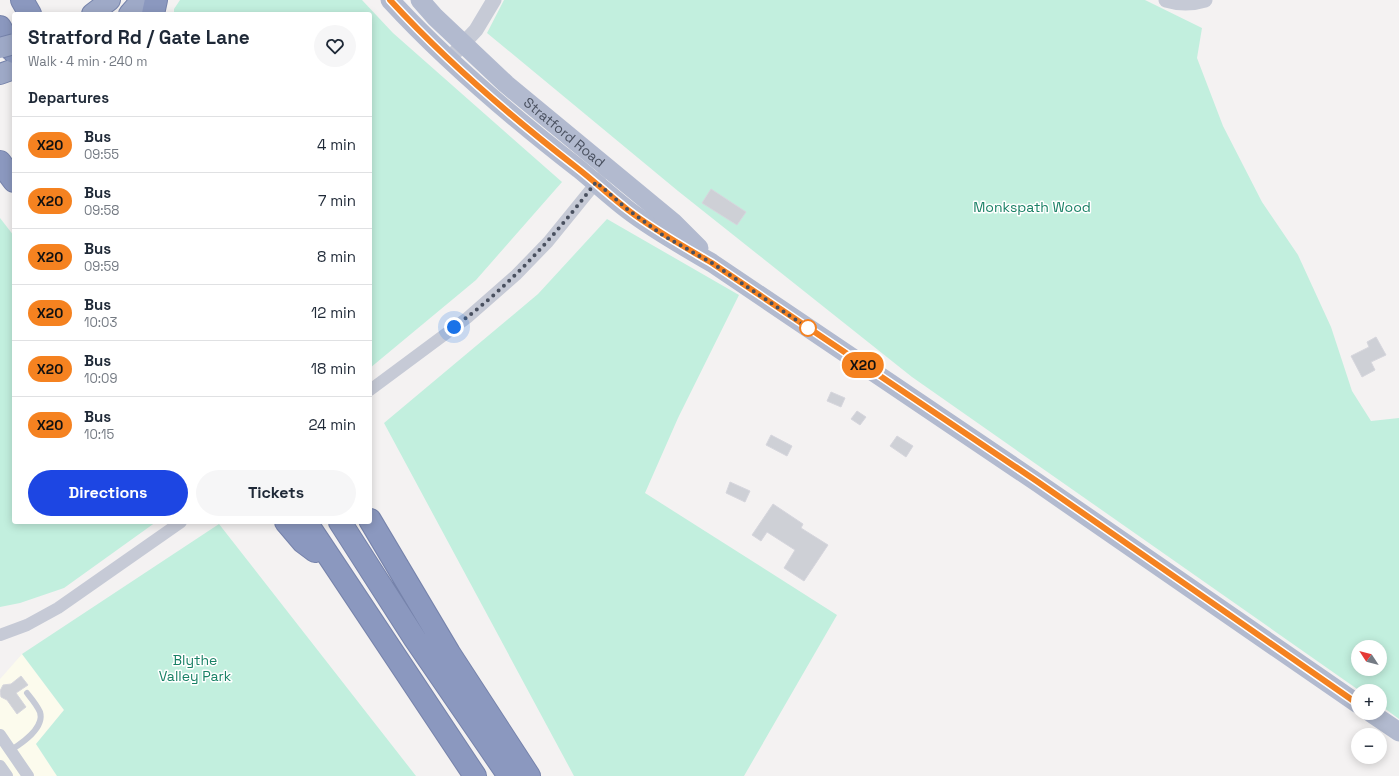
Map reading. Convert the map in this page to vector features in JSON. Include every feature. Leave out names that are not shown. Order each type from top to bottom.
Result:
[{"type":"highway","points":[[22,0],[29,12]]},
{"type":"highway","points":[[95,12],[110,0]]},
{"type":"highway","points":[[131,12],[141,0]]},
{"type":"highway","points":[[153,12],[156,0]]},
{"type":"highway","points":[[0,27],[12,48]]},
{"type":"highway","points":[[0,48],[12,45]]},
{"type":"highway","points":[[0,74],[12,70]]},
{"type":"highway","points":[[0,162],[12,178]]},
{"type":"highway","points":[[0,180],[12,191]]},
{"type":"highway","points":[[372,523],[449,653],[529,776]]},
{"type":"highway","points":[[288,524],[303,542],[337,568]]},
{"type":"highway","points":[[307,524],[475,776]]},
{"type":"highway","points":[[341,524],[415,639],[509,776]]},
{"type":"main road","name":"Stratford Road","points":[[390,0],[477,86],[529,130],[596,182],[627,209],[664,236],[712,263],[1038,482],[1351,699]]},
{"type":"main road","name":"Stratford Road","points":[[420,0],[435,18],[506,84],[673,222],[712,263]]},
{"type":"main road","points":[[1381,720],[1399,732]]},
{"type":"street","points":[[449,59],[476,30],[494,0]]},
{"type":"street","points":[[1166,0],[1175,3],[1205,0]]},
{"type":"street","points":[[372,389],[467,318],[516,275],[548,242],[609,168]]},
{"type":"street","points":[[0,635],[27,625],[58,608],[178,524]]},
{"type":"street","points":[[0,735],[28,776]]},
{"type":"street","points":[[0,766],[7,776]]},
{"type":"lane","points":[[11,750],[36,730],[41,719],[40,711],[27,692]]},
{"type":"shaded area","points":[[22,654],[64,710],[36,744],[57,776],[0,776],[0,679]]},
{"type":"green space","points":[[180,0],[362,0],[393,33],[562,182],[476,280],[372,366],[372,12],[174,12],[174,9]]},
{"type":"green space","name":"Monkspath Wood","points":[[504,0],[1145,0],[1202,28],[1197,58],[1223,126],[1262,202],[1298,255],[1331,327],[1352,391],[1371,421],[1399,418],[1399,719],[1387,710],[1387,684],[1351,685],[912,377],[678,191],[487,33]]},
{"type":"green space","points":[[0,218],[12,233],[12,524],[153,524],[64,588],[20,603],[0,607]]},
{"type":"green space","points":[[607,219],[739,295],[678,418],[645,493],[837,615],[744,776],[574,776],[384,423],[538,294]]},
{"type":"green space","name":"Blythe Valley Park","points":[[219,524],[416,776],[57,776],[36,744],[64,710],[22,654]]},
{"type":"building","points":[[711,189],[746,212],[737,225],[702,203]]},
{"type":"building","points":[[1376,337],[1386,355],[1371,362],[1375,370],[1362,377],[1351,356],[1369,347],[1367,342]]},
{"type":"building","points":[[831,392],[845,398],[841,407],[827,401]]},
{"type":"building","points":[[857,411],[866,417],[860,425],[851,419]]},
{"type":"building","points":[[771,435],[792,446],[787,456],[766,445]]},
{"type":"building","points":[[897,436],[913,446],[906,457],[890,446]]},
{"type":"building","points":[[730,482],[750,491],[745,502],[726,493]]},
{"type":"building","points":[[773,504],[803,524],[801,528],[828,545],[804,581],[784,568],[795,550],[767,532],[761,541],[752,535]]},
{"type":"building","points":[[21,676],[28,685],[16,693],[26,707],[17,714],[7,700],[1,697],[0,691],[3,685],[11,684]]},
{"type":"bus line","name":"X20","points":[[390,0],[477,86],[535,135],[596,182],[627,209],[664,236],[712,263],[1025,474],[1351,699]]},
{"type":"route","points":[[454,327],[467,318],[516,275],[548,242],[596,182],[627,209],[664,236],[712,263],[808,328]]}]
